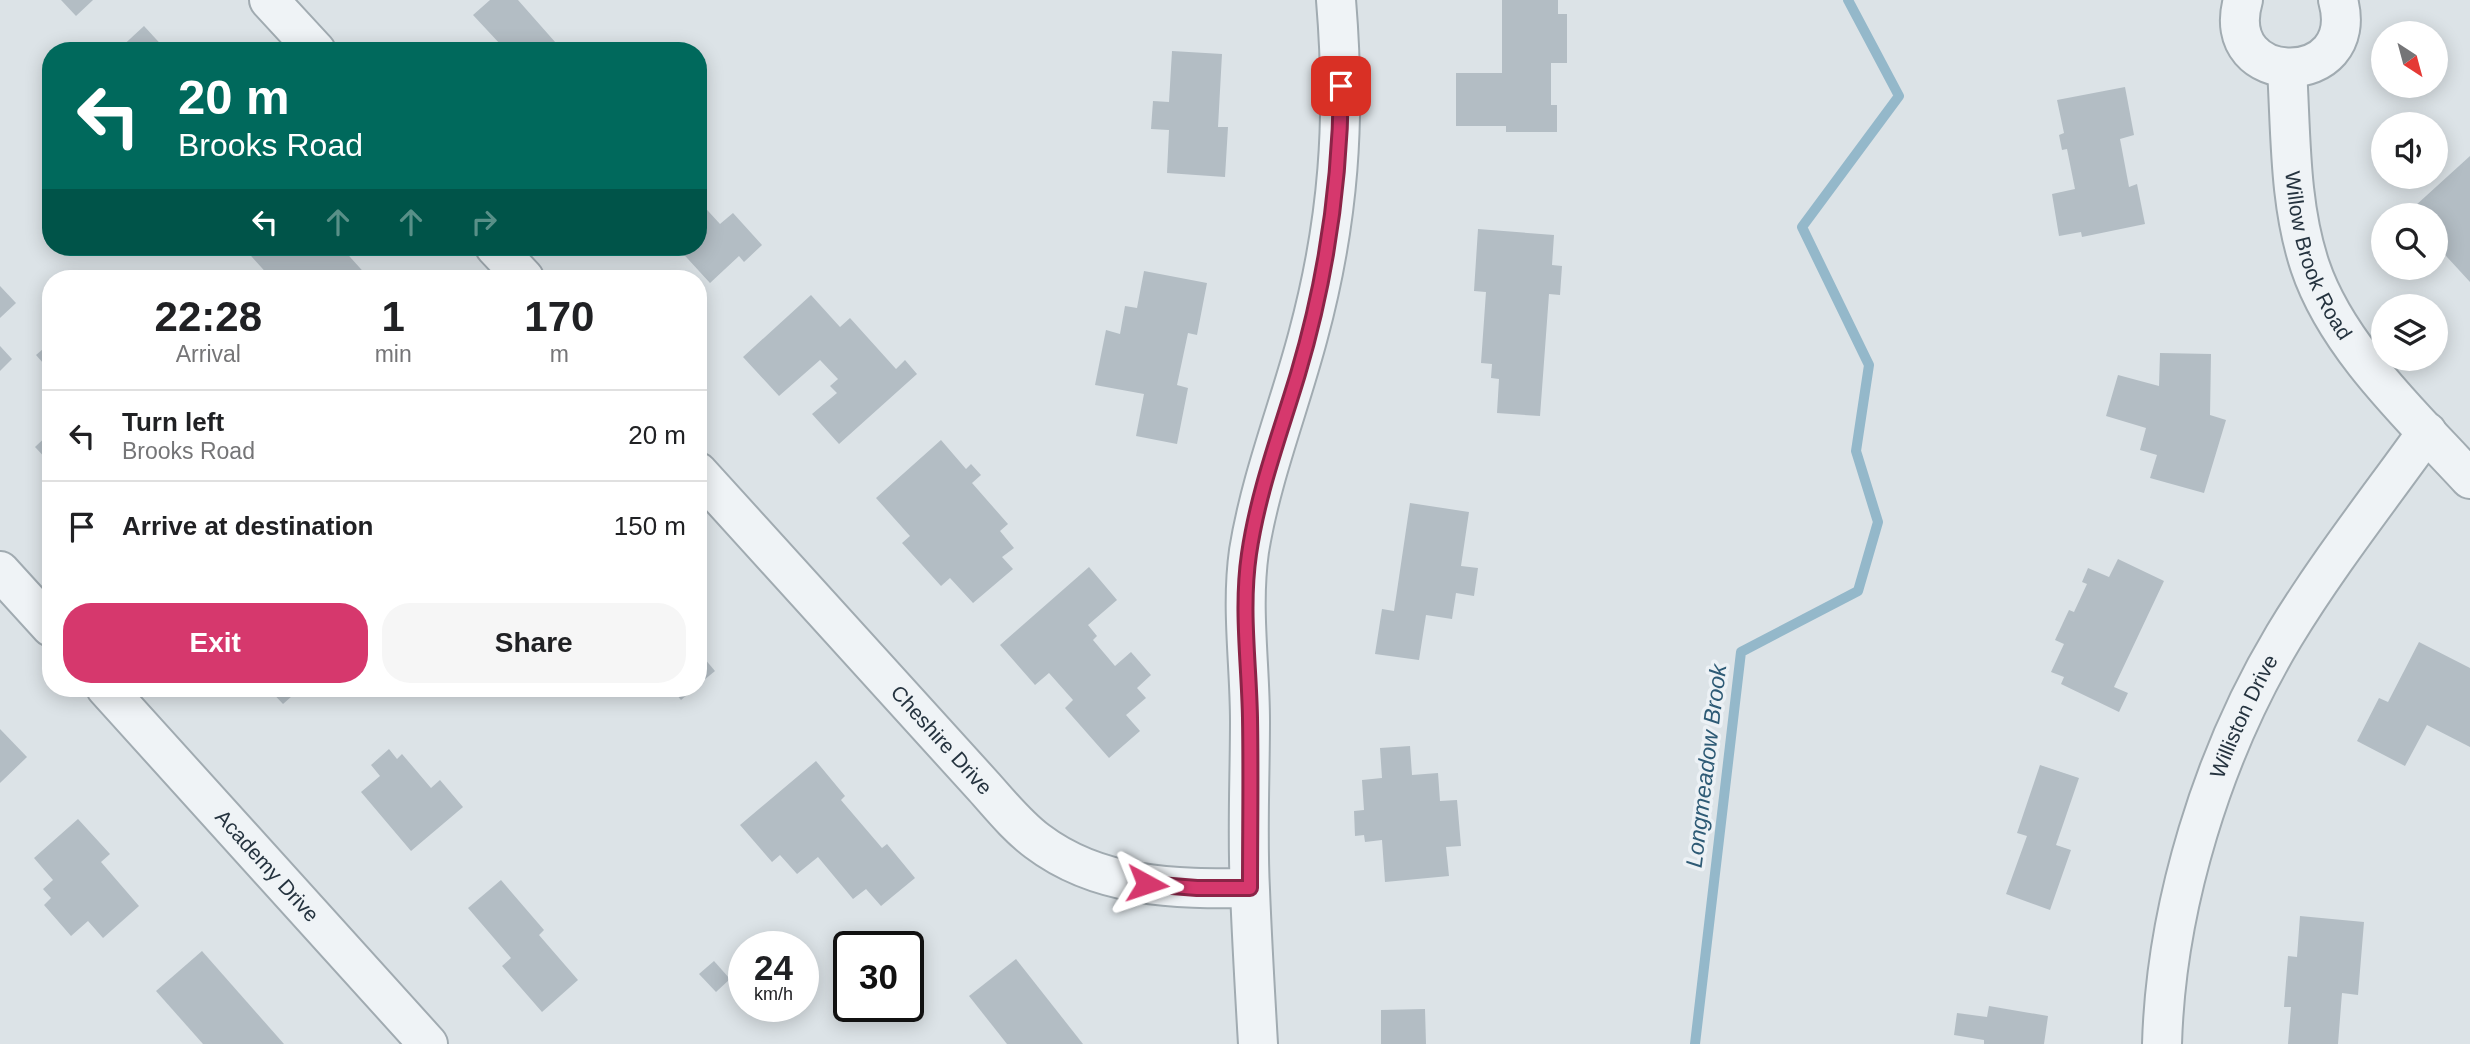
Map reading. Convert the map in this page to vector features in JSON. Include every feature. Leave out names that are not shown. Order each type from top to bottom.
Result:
[{"type":"street","points":[[269,0],[308,42]]},
{"type":"street","points":[[1258,1044],[1250,888],[1250,717],[1245,588],[1261,495],[1309,335],[1329,240],[1341,135],[1336,0]]},
{"type":"street","points":[[2243,0],[2240,26],[2248,45],[2261,60],[2274,67],[2287,69],[2313,65],[2332,48],[2341,25],[2342,12],[2338,0]]},
{"type":"street","name":"Willow Brook Road","points":[[2287,69],[2294,194],[2310,267],[2322,295],[2377,377],[2470,478]]},
{"type":"street","points":[[503,256],[516,270]]},
{"type":"street","name":"Williston Drive","points":[[2162,1044],[2167,984],[2181,899],[2193,852],[2227,753],[2283,638],[2427,432]]},
{"type":"street","name":"Cheshire Drive","points":[[707,482],[1018,825],[1037,841],[1079,866],[1124,880],[1171,887],[1250,888]]},
{"type":"street","points":[[0,571],[42,617]]},
{"type":"street","name":"Academy Drive","points":[[114,697],[428,1044]]},
{"type":"building","points":[[61,0],[93,0],[76,16]]},
{"type":"building","points":[[490,0],[518,0],[555,42],[498,42],[473,15]]},
{"type":"building","points":[[1502,0],[1558,0],[1558,14],[1567,14],[1567,63],[1551,63],[1551,105],[1557,105],[1557,132],[1506,132],[1506,126],[1456,126],[1456,73],[1502,73]]},
{"type":"building","points":[[144,26],[159,42],[127,42]]},
{"type":"building","points":[[1172,51],[1222,54],[1218,127],[1228,127],[1225,177],[1167,173],[1169,130],[1151,129],[1153,101],[1169,102]]},
{"type":"building","points":[[2125,87],[2134,135],[2120,139],[2129,187],[2137,184],[2145,224],[2082,237],[2081,232],[2059,236],[2052,194],[2075,189],[2067,149],[2062,150],[2059,135],[2064,133],[2057,100]]},
{"type":"building","points":[[2470,156],[2470,282],[2448,258],[2448,203],[2418,203],[2434,189],[2448,189],[2448,176]]},
{"type":"building","points":[[707,210],[720,224],[733,213],[762,245],[744,262],[739,256],[710,283],[707,280],[707,270],[698,270],[685,256],[707,256]]},
{"type":"building","points":[[1478,229],[1554,235],[1552,265],[1562,266],[1560,295],[1549,294],[1540,416],[1497,413],[1499,379],[1491,378],[1492,364],[1481,363],[1486,292],[1474,291]]},
{"type":"building","points":[[251,256],[349,256],[362,270],[264,270]]},
{"type":"building","points":[[1144,271],[1207,283],[1197,335],[1188,333],[1177,385],[1188,388],[1177,444],[1136,436],[1144,394],[1095,385],[1106,330],[1120,334],[1125,306],[1137,308]]},
{"type":"building","points":[[0,286],[16,303],[0,318]]},
{"type":"building","points":[[811,295],[840,327],[850,318],[896,369],[905,360],[917,374],[839,444],[812,414],[837,393],[830,386],[838,379],[820,360],[779,396],[743,357]]},
{"type":"building","points":[[0,346],[12,359],[0,371]]},
{"type":"building","points":[[42,350],[42,362],[36,355]]},
{"type":"building","points":[[2160,353],[2211,354],[2210,415],[2226,420],[2204,493],[2150,478],[2157,455],[2140,450],[2146,428],[2106,416],[2118,375],[2159,386]]},
{"type":"building","points":[[42,440],[42,454],[35,447]]},
{"type":"building","points":[[941,440],[966,469],[971,464],[981,475],[972,483],[1008,524],[1000,531],[1014,548],[1002,557],[1013,569],[973,603],[950,578],[941,586],[902,543],[910,536],[876,498]]},
{"type":"building","points":[[1410,503],[1469,512],[1461,566],[1478,568],[1474,596],[1456,593],[1452,619],[1426,615],[1419,660],[1375,654],[1382,609],[1394,611]]},
{"type":"building","points":[[2118,559],[2164,581],[2114,687],[2128,693],[2119,712],[2061,684],[2064,677],[2051,672],[2064,644],[2055,640],[2069,610],[2074,612],[2087,584],[2082,582],[2088,568],[2109,577]]},
{"type":"building","points":[[1089,567],[1117,600],[1088,625],[1097,636],[1093,640],[1115,666],[1131,652],[1151,675],[1137,688],[1146,698],[1126,715],[1140,731],[1109,758],[1065,708],[1073,700],[1049,673],[1035,685],[1000,645]]},
{"type":"building","points":[[2419,642],[2470,668],[2470,747],[2427,725],[2405,766],[2357,741],[2379,698],[2388,702]]},
{"type":"building","points":[[707,662],[715,671],[707,678]]},
{"type":"building","points":[[276,697],[291,697],[283,704]]},
{"type":"building","points":[[0,729],[27,757],[0,783]]},
{"type":"building","points":[[1410,746],[1412,775],[1438,773],[1440,801],[1457,800],[1461,846],[1446,847],[1449,876],[1385,882],[1382,840],[1365,842],[1364,835],[1355,836],[1354,811],[1364,810],[1362,780],[1382,778],[1380,748]]},
{"type":"building","points":[[389,749],[397,759],[402,754],[431,788],[440,780],[463,807],[411,851],[361,792],[380,776],[371,765]]},
{"type":"building","points":[[816,761],[845,796],[841,800],[882,848],[887,844],[915,878],[881,906],[866,889],[853,899],[818,857],[797,874],[780,855],[772,862],[740,825]]},
{"type":"building","points":[[2040,765],[2079,778],[2056,845],[2071,850],[2050,910],[2006,894],[2027,836],[2017,833]]},
{"type":"building","points":[[78,819],[110,854],[101,862],[139,906],[103,938],[88,921],[71,936],[44,905],[51,898],[43,889],[53,880],[34,858]]},
{"type":"building","points":[[501,880],[544,930],[539,935],[578,980],[542,1012],[502,966],[511,958],[468,908]]},
{"type":"building","points":[[2300,916],[2364,922],[2358,995],[2342,993],[2338,1044],[2288,1044],[2291,1007],[2284,1007],[2288,956],[2297,957]]},
{"type":"building","points":[[202,951],[284,1044],[203,1044],[156,991]]},
{"type":"building","points":[[1016,959],[1083,1044],[1007,1044],[969,996]]},
{"type":"building","points":[[714,961],[728,977],[728,981],[716,992],[699,974]]},
{"type":"building","points":[[1989,1006],[2048,1016],[2044,1044],[1984,1044],[1984,1040],[1954,1035],[1957,1013],[1987,1017]]},
{"type":"building","points":[[1425,1009],[1426,1044],[1381,1044],[1381,1010]]},
{"type":"waterway","name":"Longmeadow Brook","points":[[1695,1044],[1741,652],[1858,591],[1878,522],[1856,451],[1869,365],[1802,227],[1899,96],[1848,0]]},
{"type":"route","points":[[1147,884],[1250,888],[1250,717],[1245,588],[1255,518],[1303,355],[1327,254],[1338,174],[1341,86]]}]
